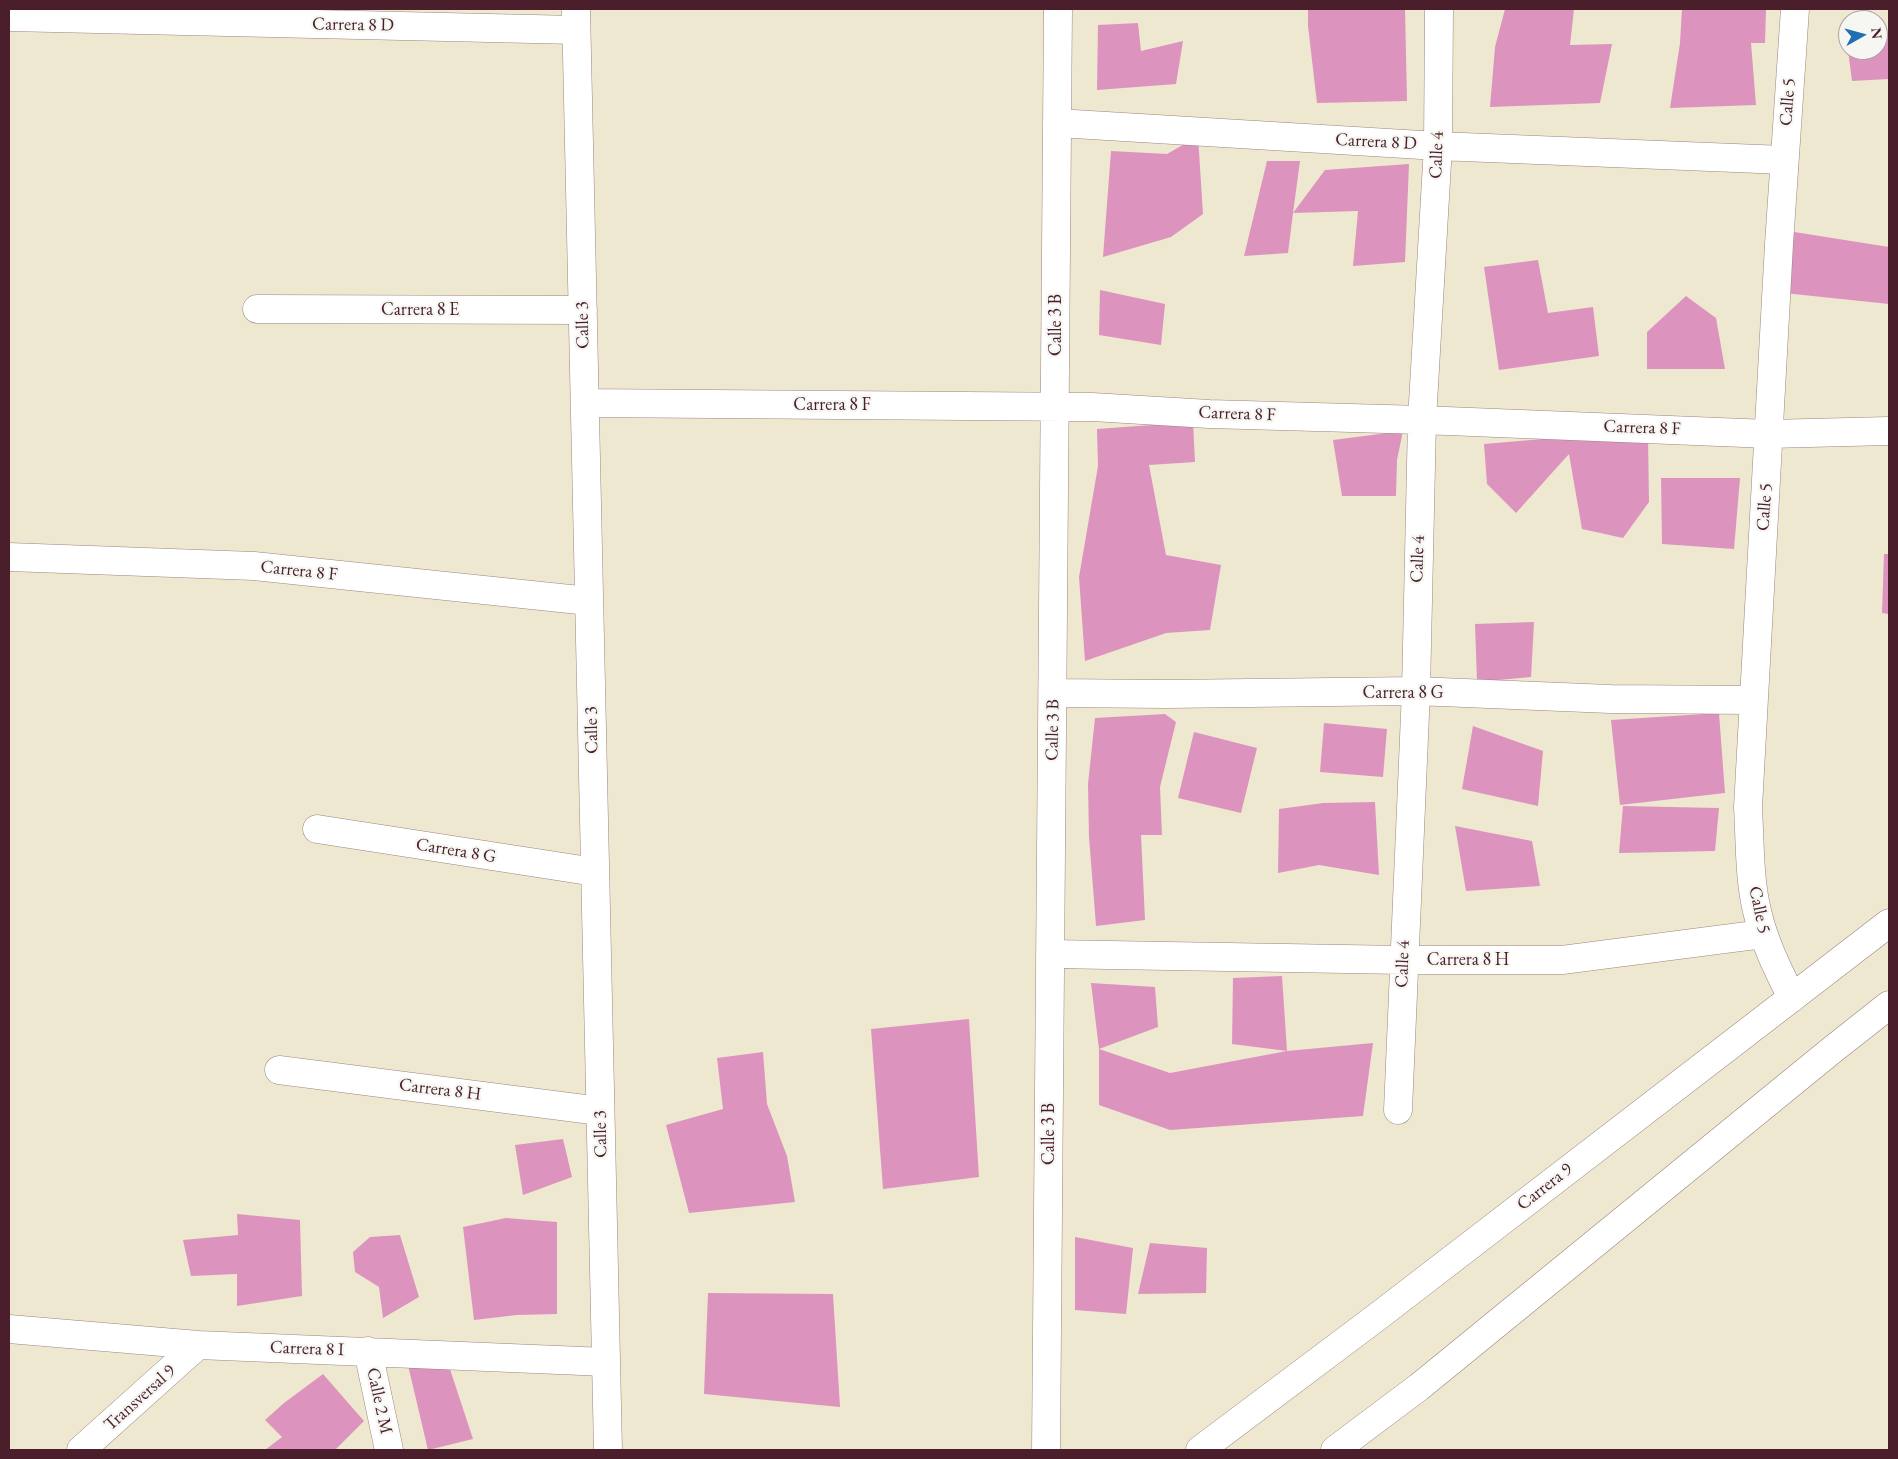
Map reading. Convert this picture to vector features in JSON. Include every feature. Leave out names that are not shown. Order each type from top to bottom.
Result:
[{"type":"street","name":"Calle 3 B","points":[[1046,1450],[1058,9]]},
{"type":"street","name":"Calle 4","points":[[1398,1110],[1416,691],[1422,420],[1438,146],[1438,9]]},
{"type":"street","name":"Calle 5","points":[[1792,998],[1775,965],[1756,910],[1748,806],[1784,160],[1795,9]]},
{"type":"street","name":"Carrera 8 D","points":[[9,17],[576,20]]},
{"type":"street","name":"Calle 3","points":[[576,20],[608,1450]]},
{"type":"street","name":"Carrera 8 D","points":[[1058,123],[1438,146],[1784,160]]},
{"type":"street","name":"Carrera 8 E","points":[[256,309],[583,310]]},
{"type":"street","name":"Carrera 8 F","points":[[585,403],[1055,406],[1209,414],[1422,420],[1769,434],[1889,431]]},
{"type":"street","name":"Carrera 8 F","points":[[9,557],[254,566],[589,601]]},
{"type":"street","name":"Carrera 8 G","points":[[1053,692],[1166,694],[1416,691],[1610,699],[1753,700]]},
{"type":"street","name":"Carrera 8 G","points":[[317,829],[595,872]]},
{"type":"street","name":"Carrera 9","points":[[1200,1450],[1369,1323],[1889,923]]},
{"type":"street","name":"Carrera 8 H","points":[[1050,954],[1404,960],[1562,960],[1763,934]]},
{"type":"street","points":[[1335,1450],[1419,1387],[1889,1005]]},
{"type":"street","name":"Carrera 8 H","points":[[279,1070],[600,1111]]},
{"type":"street","name":"Carrera 8 I","points":[[9,1329],[198,1345],[606,1362]]},
{"type":"street","name":"Transversal 9","points":[[81,1450],[198,1345]]},
{"type":"street","name":"Calle 2 M","points":[[368,1351],[389,1450]]},
{"type":"building","points":[[1308,9],[1405,9],[1407,101],[1317,103],[1308,26]]},
{"type":"building","points":[[1505,9],[1574,9],[1570,45],[1612,44],[1600,103],[1490,107],[1495,47]]},
{"type":"building","points":[[1682,9],[1766,9],[1765,43],[1751,43],[1756,105],[1670,108],[1680,43]]},
{"type":"building","points":[[1138,23],[1141,51],[1183,41],[1176,84],[1097,90],[1098,25]]},
{"type":"building","points":[[1889,36],[1889,79],[1852,81],[1849,60],[1888,60]]},
{"type":"building","points":[[1198,136],[1203,214],[1171,237],[1103,257],[1111,151],[1167,154]]},
{"type":"building","points":[[1267,161],[1300,161],[1288,253],[1244,256]]},
{"type":"building","points":[[1409,164],[1405,262],[1353,266],[1358,211],[1293,213],[1325,170]]},
{"type":"building","points":[[1788,231],[1889,247],[1889,304],[1784,293]]},
{"type":"building","points":[[1538,260],[1548,313],[1593,307],[1599,356],[1499,370],[1484,267]]},
{"type":"building","points":[[1100,290],[1165,304],[1161,345],[1099,335]]},
{"type":"building","points":[[1686,296],[1716,318],[1725,369],[1647,369],[1647,332]]},
{"type":"building","points":[[1193,422],[1195,462],[1149,465],[1166,555],[1221,565],[1210,630],[1166,633],[1085,661],[1079,577],[1098,466],[1097,429]]},
{"type":"building","points":[[1403,431],[1397,460],[1396,496],[1342,496],[1333,440]]},
{"type":"building","points":[[1648,436],[1649,502],[1623,538],[1582,529],[1569,454],[1516,513],[1487,484],[1484,444],[1566,437]]},
{"type":"building","points":[[1661,478],[1740,478],[1734,549],[1662,544]]},
{"type":"building","points":[[1884,554],[1889,554],[1889,614],[1882,613]]},
{"type":"building","points":[[1534,622],[1531,677],[1477,682],[1475,624]]},
{"type":"building","points":[[1719,713],[1725,793],[1620,805],[1611,720]]},
{"type":"building","points":[[1165,714],[1176,722],[1160,787],[1162,835],[1141,835],[1145,920],[1096,926],[1089,837],[1088,784],[1095,718]]},
{"type":"building","points":[[1324,723],[1387,729],[1383,777],[1320,772]]},
{"type":"building","points":[[1473,726],[1543,751],[1538,806],[1462,789]]},
{"type":"building","points":[[1194,732],[1257,748],[1241,813],[1178,798]]},
{"type":"building","points":[[1375,802],[1379,875],[1319,865],[1278,873],[1279,809],[1323,803]]},
{"type":"building","points":[[1623,806],[1719,808],[1715,851],[1619,853]]},
{"type":"building","points":[[1455,826],[1532,841],[1540,886],[1466,891]]},
{"type":"building","points":[[1282,976],[1287,1051],[1232,1044],[1233,978]]},
{"type":"building","points":[[1091,983],[1155,987],[1158,1027],[1099,1049]]},
{"type":"building","points":[[969,1019],[979,1177],[883,1189],[871,1029]]},
{"type":"building","points":[[1373,1043],[1363,1116],[1170,1130],[1099,1105],[1099,1049],[1170,1073],[1287,1051]]},
{"type":"building","points":[[763,1052],[767,1104],[787,1156],[795,1202],[689,1213],[666,1125],[723,1109],[717,1058]]},
{"type":"building","points":[[563,1139],[572,1177],[523,1195],[515,1145]]},
{"type":"building","points":[[237,1214],[300,1220],[302,1296],[237,1306],[237,1274],[191,1276],[183,1240],[238,1235]]},
{"type":"building","points":[[506,1218],[557,1222],[557,1314],[517,1315],[474,1320],[463,1227]]},
{"type":"building","points":[[400,1235],[419,1297],[383,1318],[379,1287],[355,1272],[353,1252],[370,1237]]},
{"type":"building","points":[[1075,1237],[1133,1248],[1126,1314],[1075,1310]]},
{"type":"building","points":[[1150,1243],[1207,1248],[1206,1293],[1138,1294]]},
{"type":"building","points":[[708,1293],[833,1294],[840,1407],[704,1394]]},
{"type":"building","points":[[446,1357],[473,1439],[428,1450],[407,1361]]},
{"type":"building","points":[[323,1374],[364,1421],[335,1450],[265,1450],[282,1437],[265,1420],[284,1403]]}]
